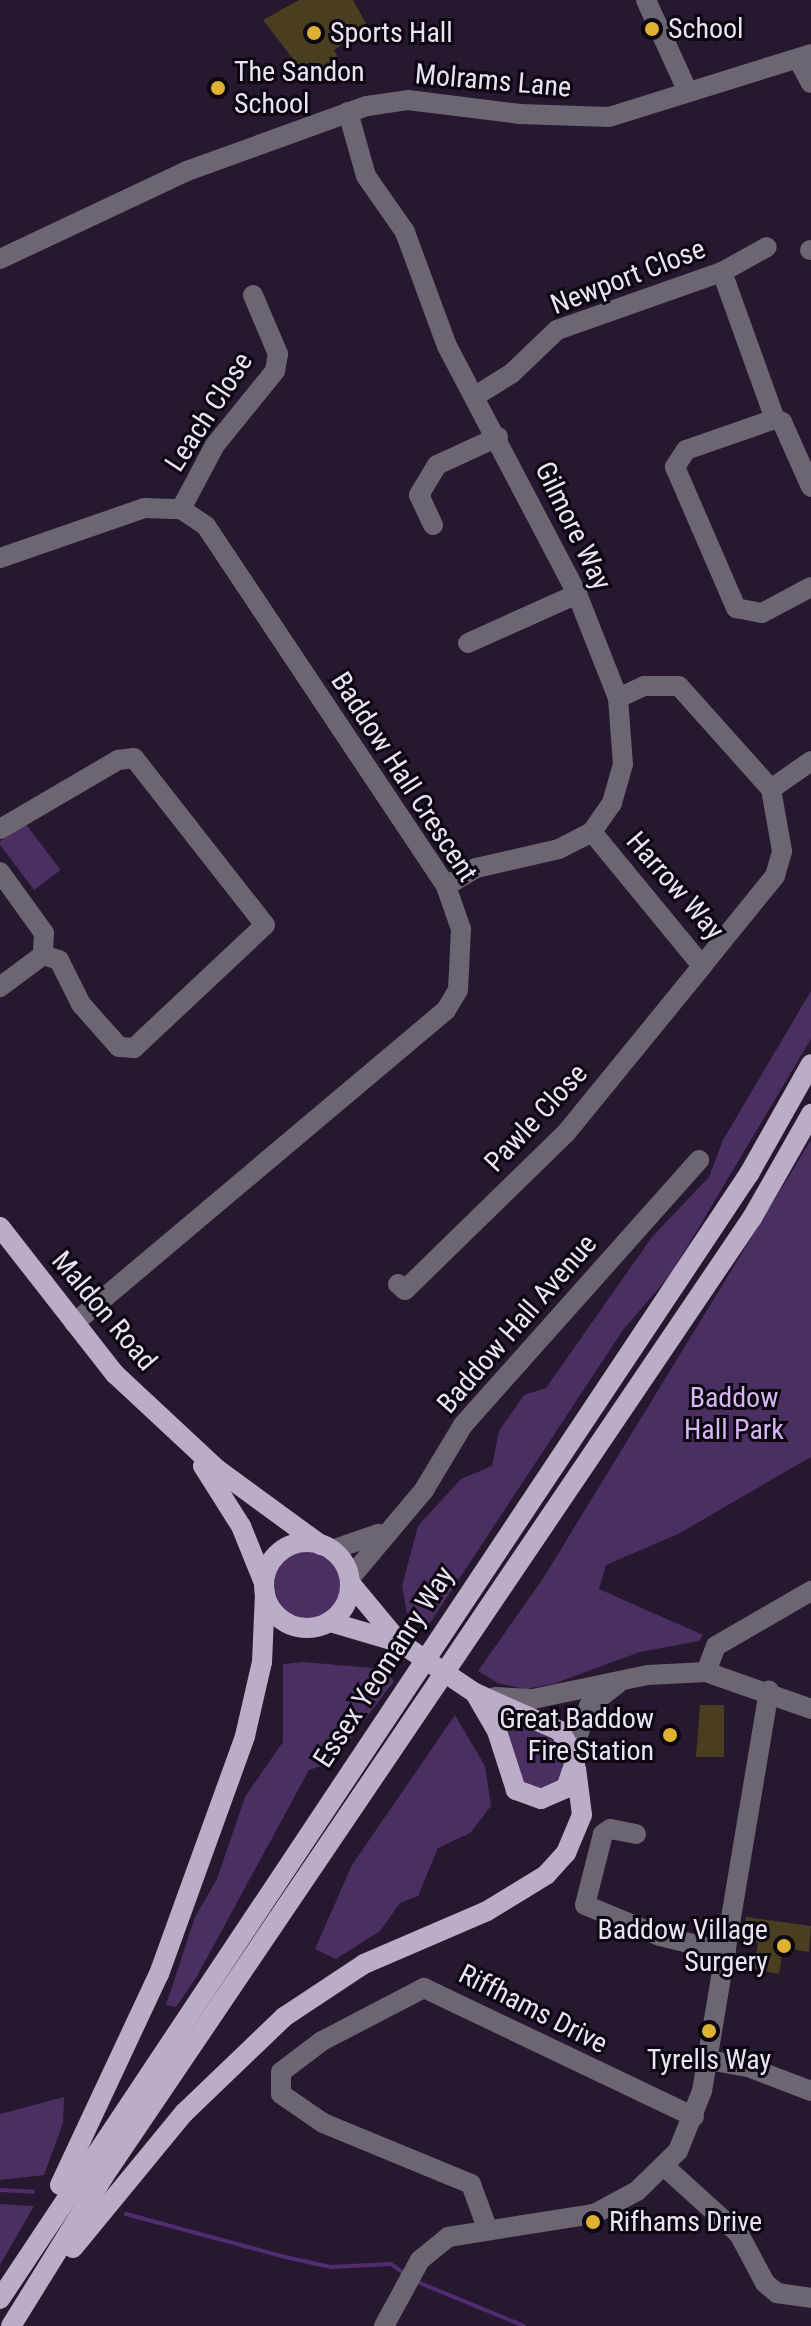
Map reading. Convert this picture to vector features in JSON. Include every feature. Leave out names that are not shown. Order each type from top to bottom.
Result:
[{"type":"main road","name":"Essex Yeomanry Way","points":[[0,2299],[749,1174],[811,1064]]},
{"type":"main road","name":"Essex Yeomanry Way","points":[[11,2326],[104,2176],[752,1218],[811,1114]]},
{"type":"main road","name":"Maldon Road","points":[[0,1227],[74,1323],[170,1426],[227,1499],[264,1588]]},
{"type":"main road","name":"Maldon Road","points":[[170,1426],[326,1547]]},
{"type":"main road","points":[[15,2274],[93,2119],[177,1923],[254,1707],[264,1588],[271,1562],[288,1547],[326,1547],[399,1642]]},
{"type":"main road","points":[[330,1622],[346,1605],[350,1580]]},
{"type":"main road","points":[[22,2326],[134,2170],[250,2045],[364,1964],[520,1894],[556,1866],[582,1815],[575,1758],[548,1722],[485,1695],[399,1642],[330,1622],[294,1626],[279,1617],[264,1588]]},
{"type":"main road","points":[[485,1695],[516,1790],[528,1797],[554,1796],[575,1758]]},
{"type":"street","points":[[646,0],[688,92]]},
{"type":"street","points":[[804,56],[811,83]]},
{"type":"street","name":"Molrams Lane","points":[[0,259],[187,171],[348,112],[408,100],[520,114],[609,117],[804,56]]},
{"type":"street","name":"Gilmore Way","points":[[348,112],[366,176],[405,232],[447,346],[477,395],[577,594],[618,698],[623,764],[612,803],[592,832]]},
{"type":"street","name":"Newport Close","points":[[477,395],[511,374],[557,330],[722,272],[767,247]]},
{"type":"street","points":[[722,272],[775,419],[811,487]]},
{"type":"street","name":"Leach Close","points":[[181,509],[215,445],[275,371],[278,354],[260,296]]},
{"type":"street","points":[[775,419],[686,450],[675,467],[736,608],[762,613],[811,587]]},
{"type":"street","points":[[433,525],[419,495],[437,465],[498,437]]},
{"type":"street","points":[[0,558],[144,508],[181,509]]},
{"type":"street","name":"Baddow Hall Crescent","points":[[74,1323],[446,1010],[458,990],[463,962],[461,929],[446,886],[206,526],[181,509]]},
{"type":"street","points":[[478,644],[577,594]]},
{"type":"street","points":[[618,698],[644,686],[679,686],[771,789],[811,761]]},
{"type":"street","points":[[0,829],[118,760],[134,758],[265,925],[134,1048],[119,1047],[81,1004],[59,960],[43,955]]},
{"type":"street","name":"Harrow Way","points":[[592,832],[702,966],[775,876],[782,851],[771,789]]},
{"type":"street","points":[[446,886],[476,868],[559,849],[592,832]]},
{"type":"street","points":[[0,872],[44,933],[43,955]]},
{"type":"street","points":[[0,987],[43,955]]},
{"type":"street","name":"Pawle Close","points":[[398,1284],[405,1290],[566,1133],[702,966]]},
{"type":"street","name":"Baddow Hall Avenue","points":[[350,1580],[385,1530],[424,1490],[463,1425],[699,1160]]},
{"type":"street","name":"Baddow Hall Avenue","points":[[326,1547],[385,1530]]},
{"type":"street","points":[[706,1672],[716,1646],[811,1591]]},
{"type":"street","points":[[485,1695],[533,1699],[627,1678],[706,1672],[769,1691],[811,1709]]},
{"type":"street","points":[[575,1758],[589,1706],[627,1678]]},
{"type":"street","points":[[384,2326],[403,2283],[420,2260],[448,2237],[487,2228],[594,2214],[626,2199],[665,2167],[694,2117],[708,2060],[769,1691]]},
{"type":"street","points":[[636,1834],[610,1829],[603,1834],[577,1902],[660,1936],[726,1952]]},
{"type":"street","name":"Riffhams Drive","points":[[487,2228],[471,2184],[360,2143],[297,2107],[271,2082],[322,2041],[424,1988],[694,2117]]},
{"type":"street","points":[[708,2060],[748,2067],[811,2091]]},
{"type":"street","points":[[665,2167],[739,2234],[765,2283],[777,2293],[811,2298]]},
{"type":"green space","points":[[25,823],[61,870],[34,890],[0,845]]},
{"type":"green space","points":[[811,991],[811,1039],[671,1274],[623,1330],[428,1626],[407,1613],[402,1586],[418,1526],[461,1479],[492,1466],[499,1431],[524,1395],[546,1388],[652,1237],[709,1177],[723,1140]]},
{"type":"green space","name":"Baddow Hall Park","points":[[811,1140],[811,1457],[678,1534],[606,1565],[599,1589],[703,1635],[699,1641],[640,1652],[553,1684],[525,1689],[498,1683],[478,1671],[544,1577]]},
{"type":"green space","points":[[308,1551],[332,1561],[342,1585],[332,1609],[308,1619],[284,1609],[274,1585],[284,1561]]},
{"type":"green space","points":[[303,1662],[385,1669],[394,1681],[333,1762],[309,1770],[196,1978],[176,2007],[166,2005],[195,1917],[217,1879],[245,1797],[283,1742],[283,1664]]},
{"type":"green space","points":[[499,1709],[558,1743],[566,1760],[557,1783],[543,1790],[522,1785]]},
{"type":"green space","points":[[455,1715],[485,1766],[491,1806],[470,1833],[438,1848],[418,1896],[400,1903],[380,1931],[336,1959],[315,1949],[352,1865]]},
{"type":"green space","points":[[64,2097],[63,2123],[44,2175],[0,2180],[0,2114]]},
{"type":"green space","points":[[0,2204],[34,2206],[0,2265]]},
{"type":"building","name":"Sports Hall","points":[[299,0],[353,0],[368,27],[334,50],[339,59],[307,77],[263,20]]},
{"type":"building","points":[[700,1705],[724,1705],[724,1757],[696,1757]]},
{"type":"building","name":"Baddow Village Surgery","points":[[746,1917],[811,1926],[809,1952],[783,1948],[779,1974],[753,1969],[758,1943],[742,1941]]},
{"type":"waterway","points":[[0,2190],[33,2192]]},
{"type":"waterway","points":[[126,2214],[331,2267],[391,2264],[405,2274]]},
{"type":"waterway","points":[[415,2281],[524,2326]]},
{"type":"place","name":"School","points":[[652,29]]},
{"type":"place","name":"Sports Hall","points":[[314,33]]},
{"type":"place","name":"The Sandon School","points":[[218,88]]},
{"type":"place","name":"Great Baddow Fire Station","points":[[670,1735]]},
{"type":"place","name":"Baddow Village Surgery","points":[[784,1946]]},
{"type":"place","name":"Tyrells Way","points":[[709,2031]]},
{"type":"place","name":"Rifhams Drive","points":[[593,2222]]}]
